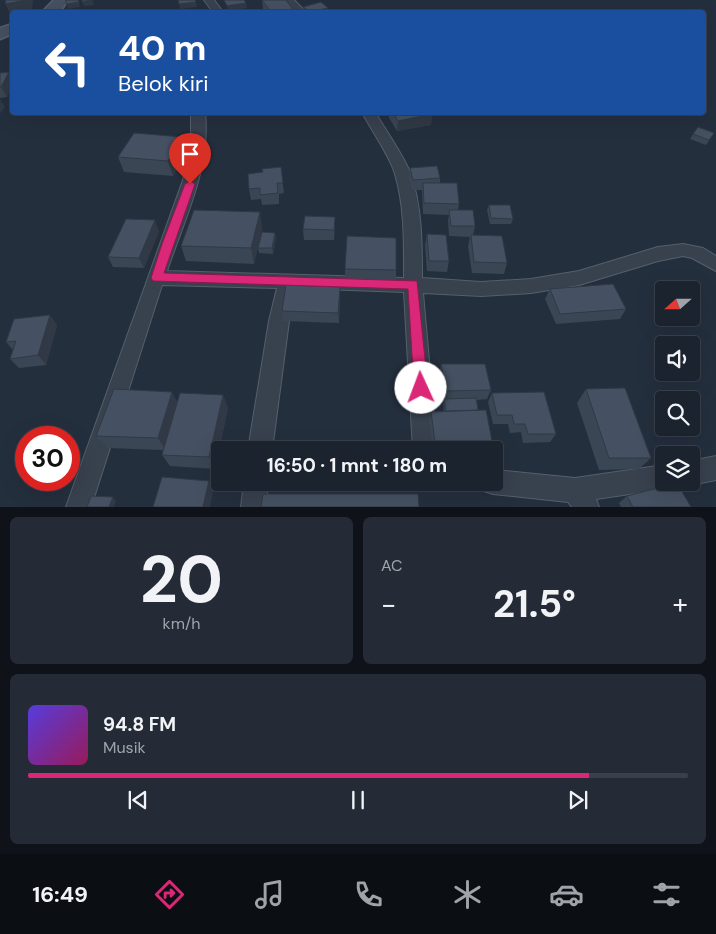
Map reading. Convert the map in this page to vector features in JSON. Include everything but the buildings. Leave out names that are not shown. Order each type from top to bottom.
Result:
[{"type":"street","points":[[288,0],[299,10]]},
{"type":"street","points":[[78,506],[167,244],[190,184],[200,126],[198,115]]},
{"type":"street","points":[[370,115],[402,172],[406,186],[413,239],[413,285],[424,441]]},
{"type":"street","points":[[157,278],[413,285],[481,289],[531,286],[579,278],[658,254],[683,250],[697,253],[716,264]]},
{"type":"street","points":[[261,441],[279,321],[288,281]]},
{"type":"street","points":[[700,471],[716,468]]},
{"type":"street","points":[[503,484],[581,498],[655,479]]},
{"type":"street","points":[[253,506],[255,491]]},
{"type":"route","points":[[190,184],[167,244],[157,278],[413,285],[421,388]]}]
